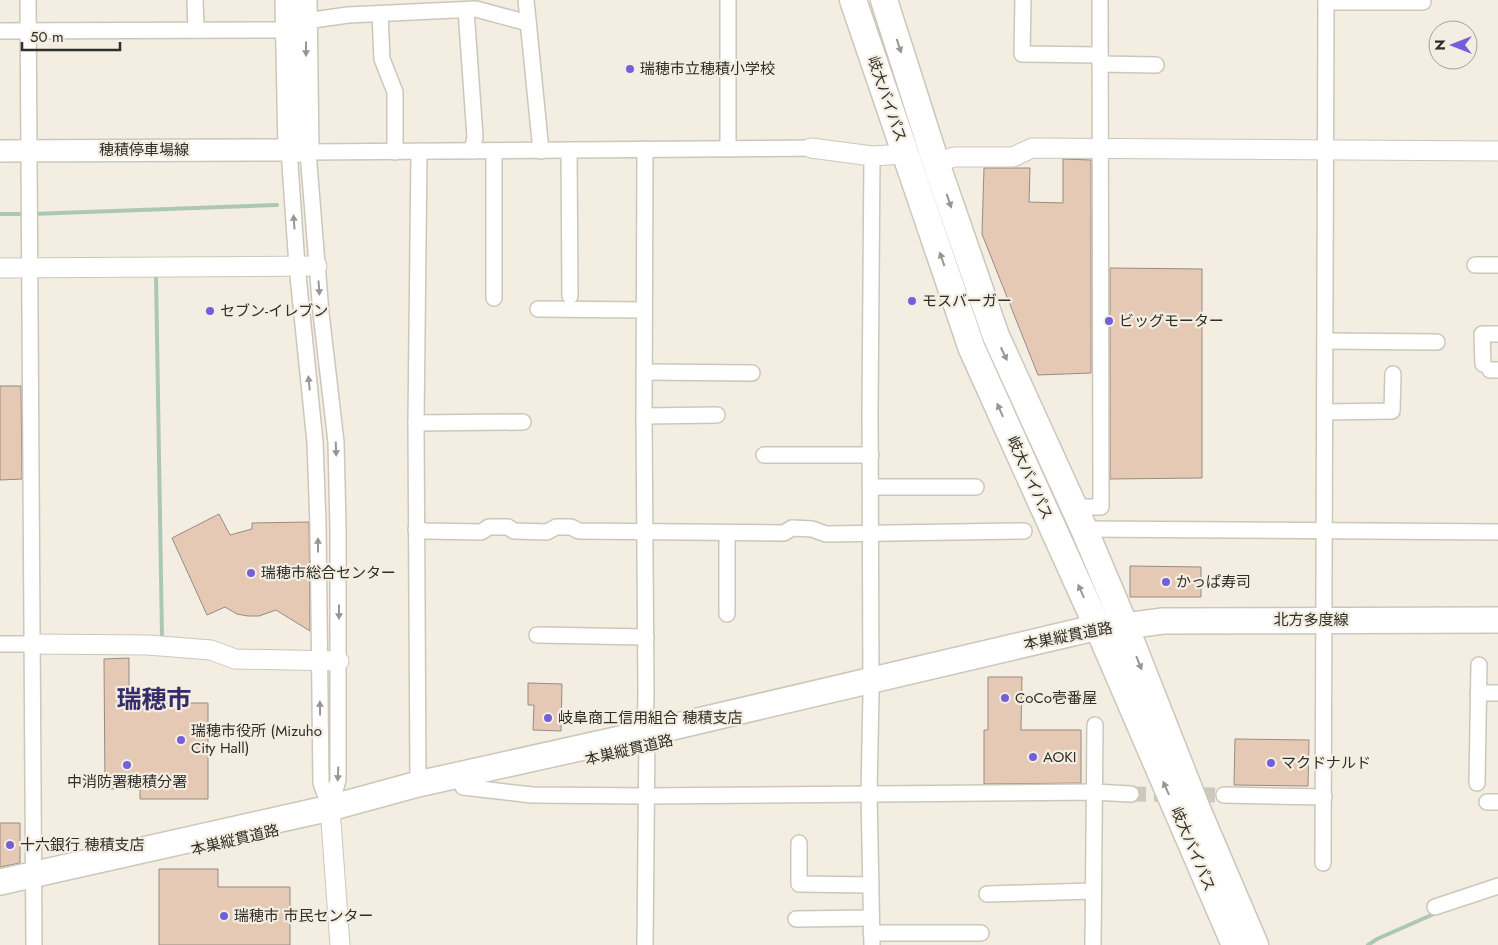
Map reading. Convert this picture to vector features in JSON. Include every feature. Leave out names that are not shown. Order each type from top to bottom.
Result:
[{"type":"highway","name":"岐大バイパス","points":[[853,0],[972,349],[1100,633],[1235,945]]},
{"type":"highway","name":"岐大バイパス","points":[[884,0],[936,163],[996,336],[1079,518],[1125,626],[1197,809],[1255,945]]},
{"type":"main road","points":[[286,0],[298,151]]},
{"type":"main road","points":[[298,151],[306,10]]},
{"type":"main road","name":"穂積停車場線","points":[[0,151],[298,151]]},
{"type":"main road","name":"北方多度線","points":[[1125,626],[1163,620],[1498,620]]},
{"type":"main road","name":"本巣縦貫道路","points":[[330,813],[418,784],[646,738],[871,687],[1125,626]]},
{"type":"main road","name":"本巣縦貫道路","points":[[0,895],[33,881],[330,813],[463,787],[646,738]]},
{"type":"main road","name":"本巣縦貫道路","points":[[0,882],[33,881]]},
{"type":"street","points":[[28,0],[34,945]]},
{"type":"street","points":[[195,0],[196,30]]},
{"type":"street","points":[[526,0],[542,151]]},
{"type":"street","points":[[728,0],[728,149]]},
{"type":"street","points":[[1023,0],[1022,54],[1156,65]]},
{"type":"street","points":[[1079,518],[1100,507],[1100,0]]},
{"type":"street","points":[[1323,863],[1326,1],[1423,2]]},
{"type":"street","points":[[306,10],[348,15],[476,9],[528,23]]},
{"type":"street","points":[[466,10],[475,137],[472,151]]},
{"type":"street","points":[[380,14],[382,59],[395,92],[395,152]]},
{"type":"street","points":[[0,31],[287,30]]},
{"type":"street","points":[[298,151],[395,152],[811,148],[906,154]]},
{"type":"street","points":[[979,148],[1498,151]]},
{"type":"street","points":[[936,163],[954,157],[1013,157],[1032,148]]},
{"type":"street","points":[[645,149],[645,945]]},
{"type":"street","points":[[569,150],[570,296]]},
{"type":"street","points":[[298,151],[317,266],[336,442],[339,661],[338,780],[330,813]]},
{"type":"street","points":[[298,151],[297,266],[315,442],[321,783],[330,813],[340,945]]},
{"type":"street","points":[[418,784],[416,423],[419,151]]},
{"type":"street","points":[[494,151],[494,298]]},
{"type":"street","points":[[864,152],[871,487],[870,793],[872,939],[981,933]]},
{"type":"street","points":[[1476,265],[1498,265]]},
{"type":"street","points":[[0,268],[317,266]]},
{"type":"street","points":[[538,309],[644,310]]},
{"type":"street","points":[[1490,368],[1482,334],[1498,334]]},
{"type":"street","points":[[1326,342],[1437,342]]},
{"type":"street","points":[[644,372],[752,373]]},
{"type":"street","points":[[1325,412],[1392,411],[1393,374]]},
{"type":"street","points":[[644,416],[717,415]]},
{"type":"street","points":[[416,423],[523,422]]},
{"type":"street","points":[[764,455],[870,455]]},
{"type":"street","points":[[871,487],[976,487]]},
{"type":"street","points":[[1079,518],[1324,530],[1498,532]]},
{"type":"street","points":[[416,529],[426,531],[482,532],[489,527],[508,527],[514,531],[547,532],[556,527],[571,527],[579,531],[784,533],[792,528],[812,529],[826,534],[1024,531]]},
{"type":"street","points":[[727,533],[727,614]]},
{"type":"street","points":[[537,635],[646,637]]},
{"type":"street","points":[[0,644],[148,645],[211,650],[235,659],[339,661]]},
{"type":"street","points":[[1477,782],[1478,665]]},
{"type":"street","points":[[1478,693],[1498,693]]},
{"type":"street","points":[[1093,945],[1095,725]]},
{"type":"street","points":[[463,787],[532,795],[645,796],[1094,792],[1131,794]]},
{"type":"street","points":[[1224,795],[1324,797]]},
{"type":"street","points":[[799,843],[800,884],[871,885]]},
{"type":"street","points":[[1435,907],[1498,886]]},
{"type":"street","points":[[987,894],[1093,892]]},
{"type":"street","points":[[796,918],[871,918]]},
{"type":"building","points":[[1063,159],[1091,160],[1091,373],[1038,375],[982,234],[984,168],[1030,168],[1029,202],[1063,203]]},
{"type":"building","points":[[1110,268],[1202,269],[1202,478],[1110,479]]},
{"type":"building","points":[[0,386],[21,386],[22,479],[0,480]]},
{"type":"building","name":"瑞穂市総合センター","points":[[219,514],[230,535],[252,529],[252,523],[309,522],[310,631],[276,610],[259,616],[248,616],[237,614],[225,607],[207,615],[172,538]]},
{"type":"building","name":"かっぱ寿司","points":[[1130,566],[1201,567],[1201,597],[1130,597]]},
{"type":"building","points":[[129,658],[129,703],[208,703],[208,799],[140,799],[140,789],[105,789],[104,659]]},
{"type":"building","name":"AOKI","points":[[988,677],[1022,677],[1021,730],[1081,730],[1081,783],[984,784],[984,730],[988,730]]},
{"type":"building","name":"岐阜商工信用組合 穂積支店","points":[[528,683],[562,684],[561,731],[533,730],[534,705],[528,705]]},
{"type":"building","name":"マクドナルド","points":[[1235,739],[1309,740],[1308,786],[1234,785]]},
{"type":"building","name":"十六銀行 穂積支店","points":[[0,823],[20,823],[20,863],[0,867]]},
{"type":"building","name":"瑞穂市 市民センター","points":[[159,869],[218,869],[218,887],[290,887],[290,945],[159,945]]},
{"type":"waterway","points":[[32,214],[277,205]]},
{"type":"waterway","points":[[0,214],[25,214]]},
{"type":"waterway","points":[[156,275],[162,637]]},
{"type":"waterway","points":[[1368,945],[1377,939],[1436,913]]},
{"type":"tunnel","points":[[1131,794],[1224,795]]},
{"type":"place","name":"瑞穂市立穂積小学校","points":[[630,69]]},
{"type":"place","name":"モスバーガー","points":[[912,301]]},
{"type":"place","name":"セブン-イレブン","points":[[210,311]]},
{"type":"place","name":"ビッグモーター","points":[[1109,321]]},
{"type":"place","name":"瑞穂市総合センター","points":[[251,573]]},
{"type":"place","name":"かっぱ寿司","points":[[1166,582]]},
{"type":"place","name":"CoCo壱番屋","points":[[1005,698]]},
{"type":"place","name":"岐阜商工信用組合 穂積支店","points":[[548,718]]},
{"type":"place","name":"瑞穂市役所 (Mizuho City Hall)","points":[[181,740]]},
{"type":"place","name":"AOKI","points":[[1033,757]]},
{"type":"place","name":"マクドナルド","points":[[1271,763]]},
{"type":"place","name":"中消防署穂積分署","points":[[127,765]]},
{"type":"place","name":"十六銀行 穂積支店","points":[[10,845]]},
{"type":"place","name":"瑞穂市 市民センター","points":[[224,916]]},
{"type":"district","name":"瑞穂市","points":[[154,699]]}]
